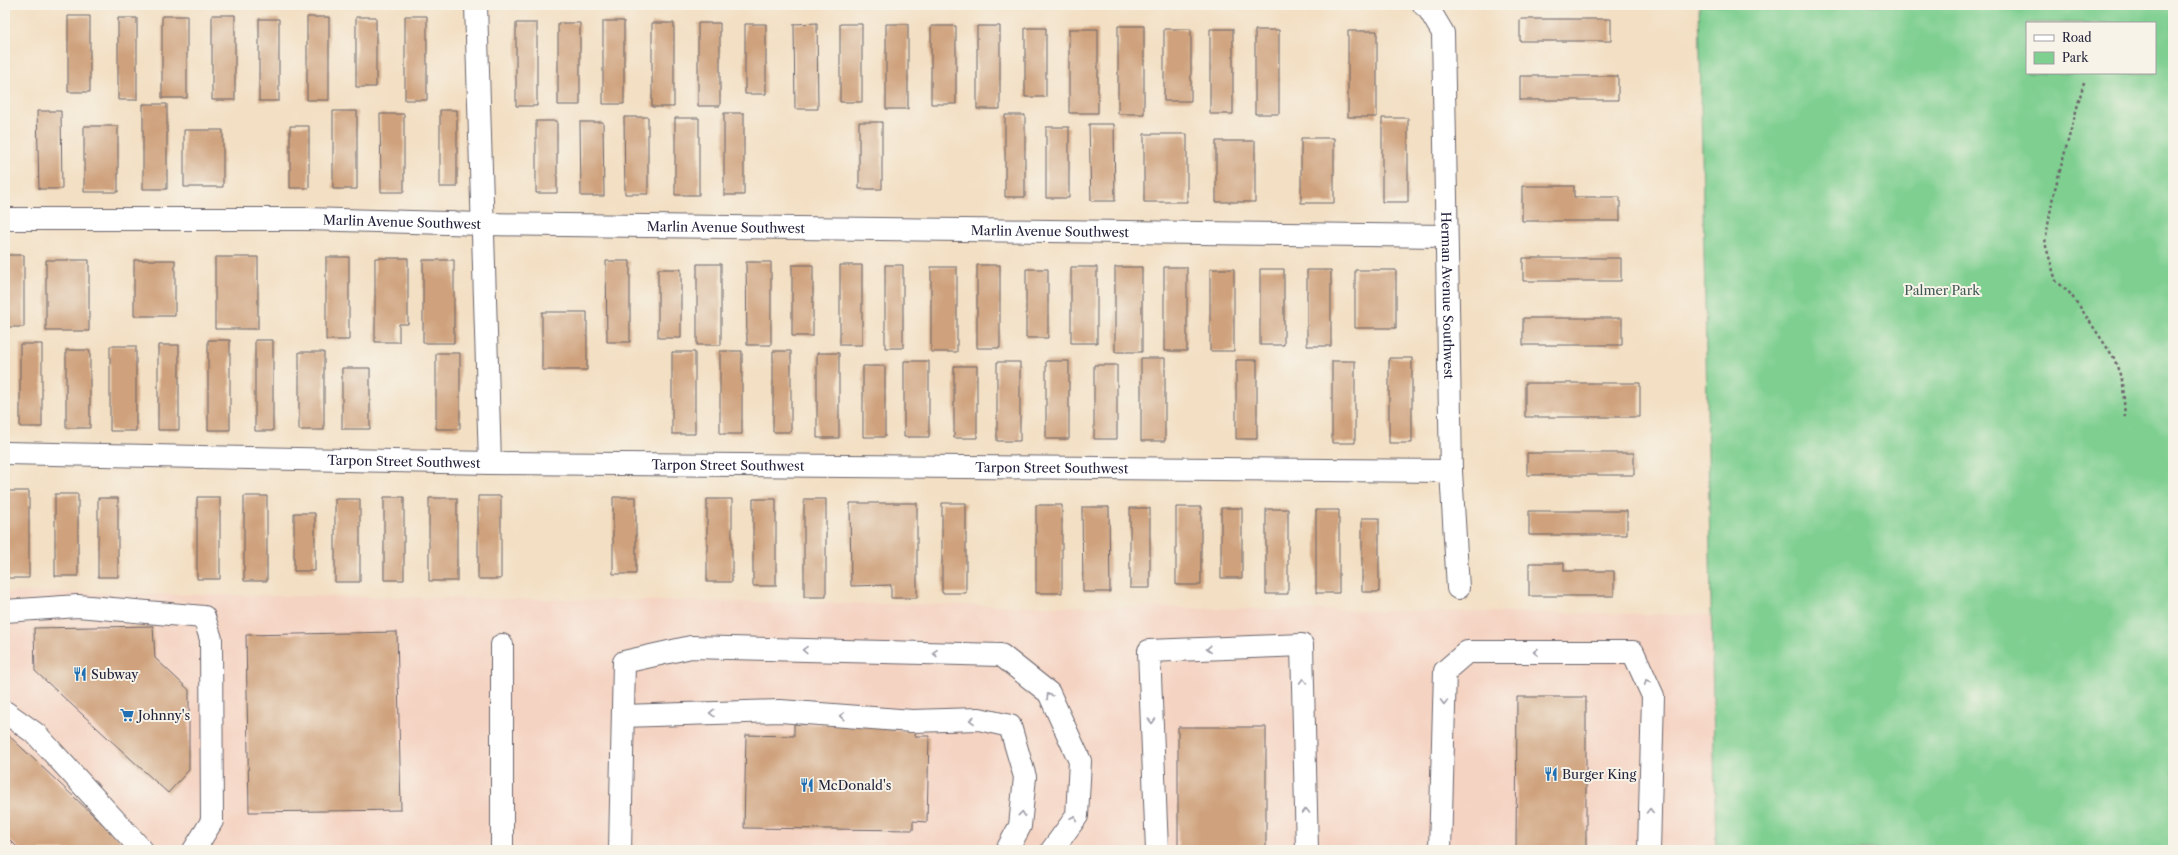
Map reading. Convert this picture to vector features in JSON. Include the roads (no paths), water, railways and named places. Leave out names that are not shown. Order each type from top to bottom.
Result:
[{"type":"street","points":[[476,5],[490,463]]},
{"type":"street","name":"Herman Avenue Southwest","points":[[1425,5],[1443,33],[1451,471],[1458,588]]},
{"type":"street","name":"Marlin Avenue Southwest","points":[[5,219],[306,219],[482,224],[1446,236]]},
{"type":"street","name":"Tarpon Street Southwest","points":[[5,453],[490,463],[1451,471]]},
{"type":"street","points":[[5,611],[78,606],[204,617],[211,639],[212,821],[194,850]]},
{"type":"street","points":[[502,645],[502,850]]},
{"type":"street","points":[[1158,850],[1149,651],[1302,645],[1307,850]]},
{"type":"street","points":[[620,850],[624,662],[691,647],[1001,655],[1049,693],[1080,761],[1077,816],[1052,850]]},
{"type":"street","points":[[1440,850],[1445,671],[1467,652],[1633,652],[1653,696],[1649,850]]},
{"type":"street","points":[[5,712],[36,734],[142,850]]},
{"type":"street","points":[[623,716],[780,712],[912,721],[979,719],[1010,726],[1025,777],[1020,826],[1007,850]]},
{"type":"place","name":"Subway","points":[[80,674]]},
{"type":"place","name":"Johnny's","points":[[127,715]]},
{"type":"place","name":"Burger King","points":[[1551,774]]},
{"type":"place","name":"McDonald's","points":[[807,785]]},
{"type":"park label","name":"Palmer Park","points":[[1942,290]]}]
